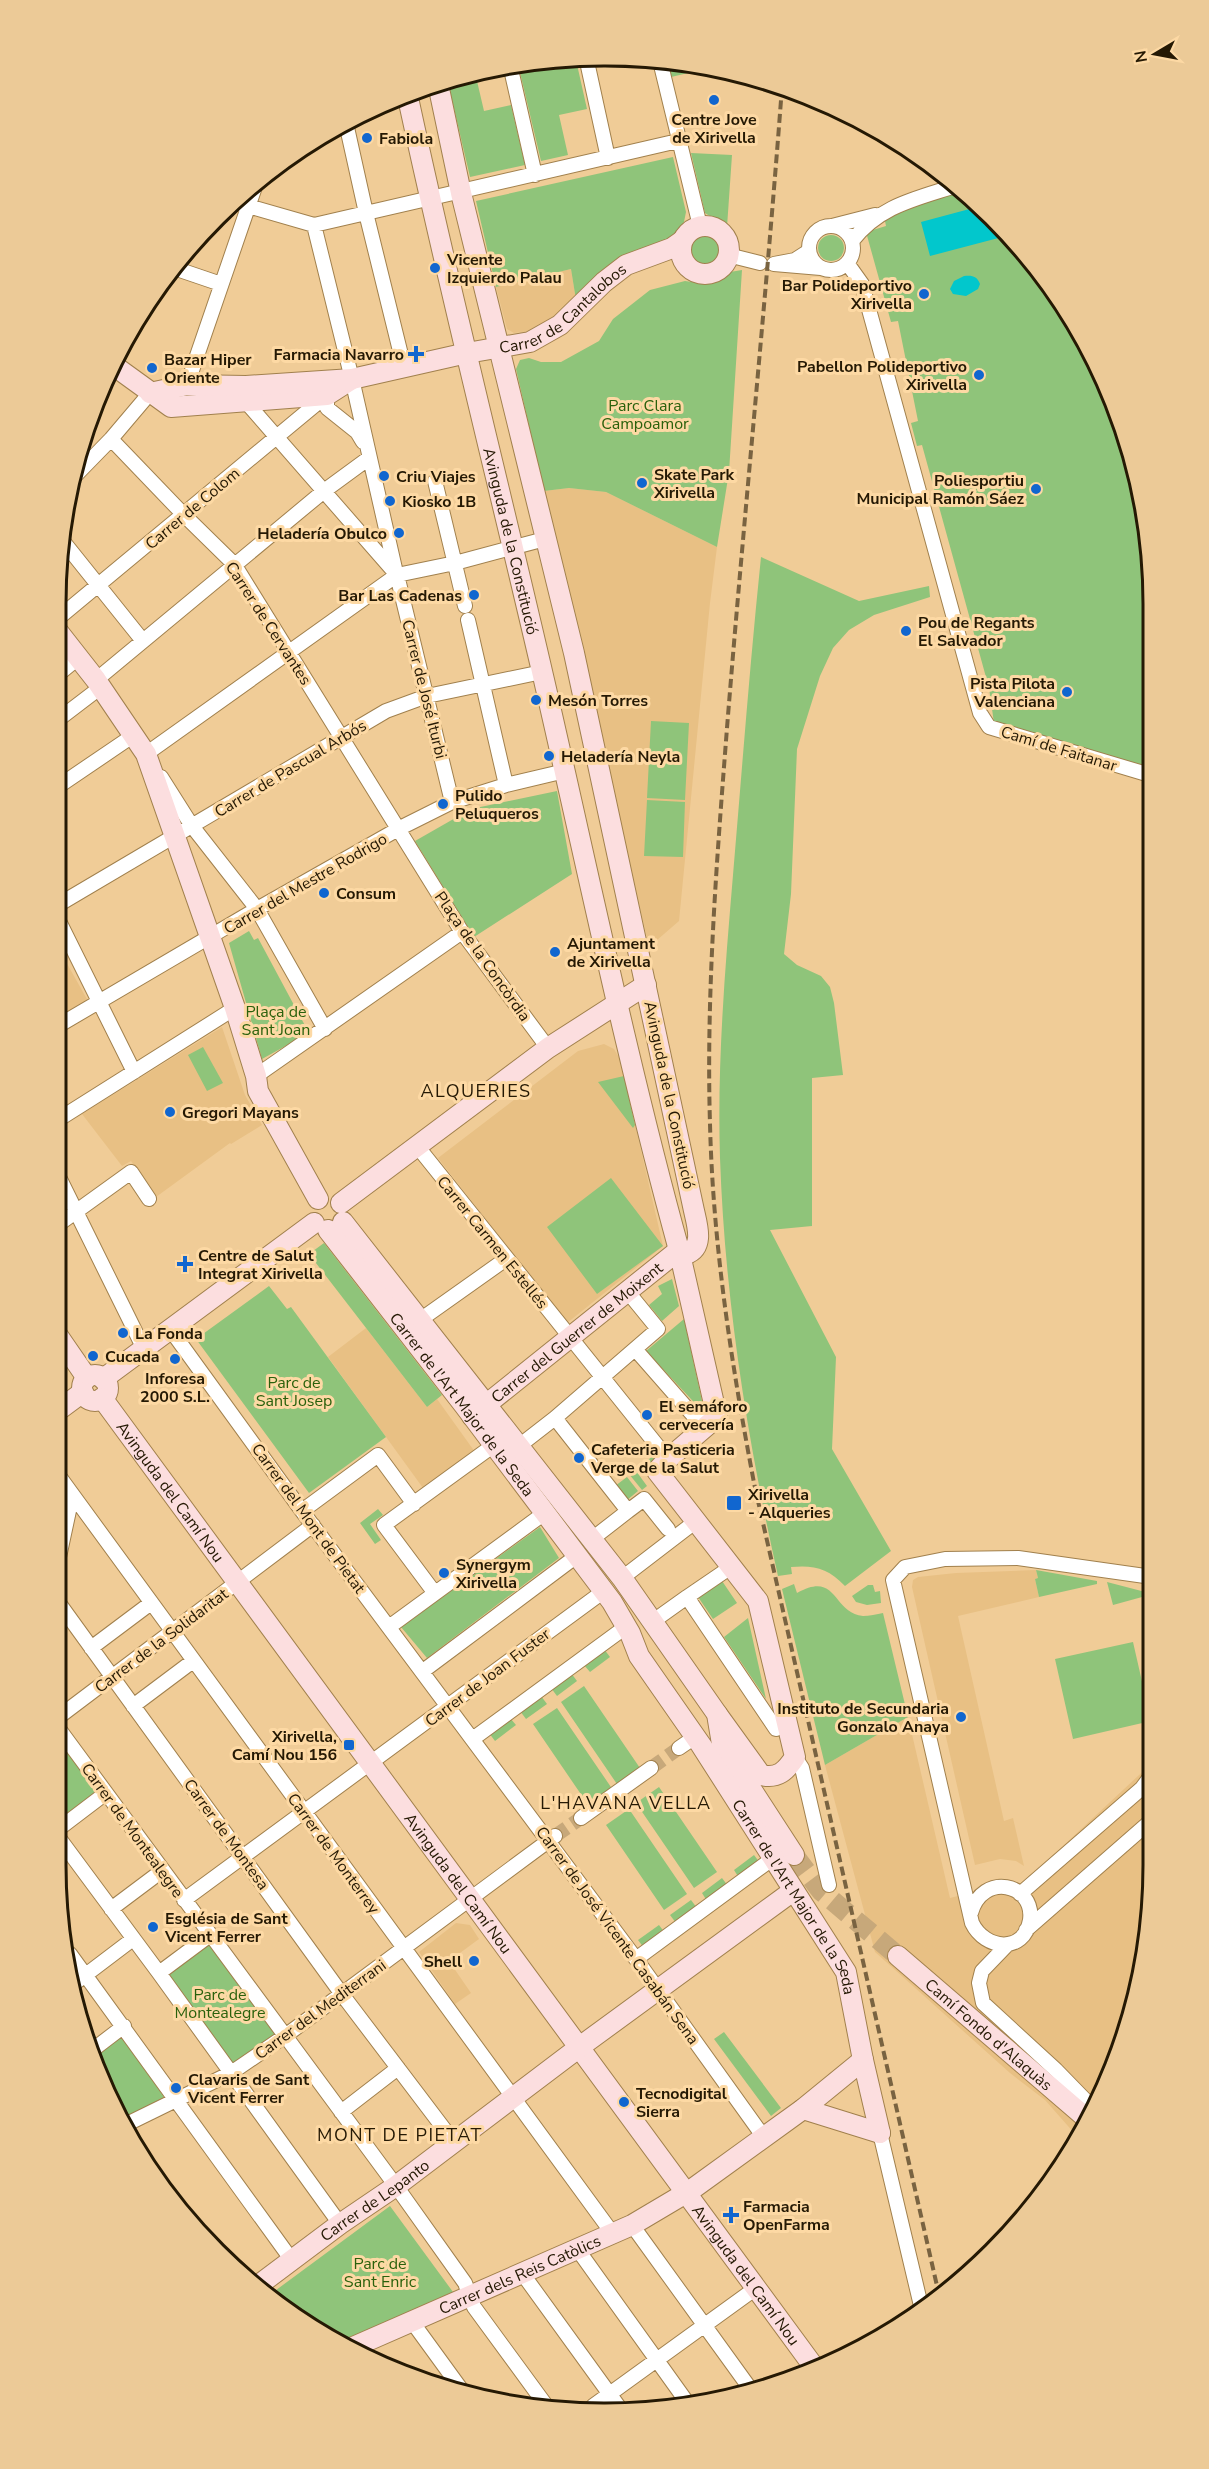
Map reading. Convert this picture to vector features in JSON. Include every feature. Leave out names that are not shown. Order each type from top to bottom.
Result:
[{"type":"street","points":[[588,66],[608,158]]},
{"type":"street","points":[[662,70],[700,226]]},
{"type":"street","points":[[512,74],[535,175]]},
{"type":"street","name":"Avinguda de la Constitució","points":[[440,92],[461,193],[574,653],[693,1206],[699,1243],[690,1253],[686,1254],[679,1250]]},
{"type":"street","name":"Avinguda de la Constitució","points":[[409,103],[565,771],[614,998],[679,1250],[717,1418],[668,1459]]},
{"type":"street","points":[[348,131],[404,367]]},
{"type":"street","points":[[244,205],[314,225],[461,193],[678,141]]},
{"type":"street","points":[[820,268],[811,258],[809,251],[811,238],[820,229],[880,213],[947,189]]},
{"type":"street","points":[[187,385],[252,198]]},
{"type":"street","points":[[852,241],[880,213]]},
{"type":"street","points":[[314,225],[369,458]]},
{"type":"street","points":[[655,253],[674,254],[690,269],[705,274],[720,269],[729,255],[729,247],[722,233],[715,228],[700,226],[687,234],[682,241],[683,261]]},
{"type":"street","points":[[809,251],[795,260],[774,264],[834,270],[847,264],[853,252],[852,241],[841,228],[832,226]]},
{"type":"street","name":"Carrer de Cantalobos","points":[[352,379],[466,353],[530,342],[561,325],[604,282],[626,266],[672,248],[682,241]]},
{"type":"street","points":[[729,255],[760,263]]},
{"type":"street","name":"Camí de Faitanar","points":[[847,264],[862,284],[979,708],[989,727],[1143,773]]},
{"type":"street","points":[[182,271],[221,284]]},
{"type":"street","points":[[120,370],[171,407],[327,395],[352,379]]},
{"type":"street","points":[[83,467],[150,393],[187,385],[246,386],[352,379]]},
{"type":"street","points":[[327,395],[327,408],[360,435],[369,458]]},
{"type":"street","name":"Carrer de Colom","points":[[66,612],[327,395]]},
{"type":"street","name":"Carrer de José Iturbi","points":[[246,402],[397,575]]},
{"type":"street","name":"Carrer de Cervantes","points":[[111,439],[234,564],[341,738],[400,828]]},
{"type":"street","points":[[66,713],[143,641],[234,564],[324,491],[369,458]]},
{"type":"street","name":"Carrer de José Iturbi","points":[[369,458],[452,802]]},
{"type":"street","points":[[435,481],[465,606]]},
{"type":"street","points":[[146,754],[397,575],[455,563],[545,538]]},
{"type":"street","points":[[69,549],[143,641]]},
{"type":"street","points":[[468,620],[506,785]]},
{"type":"street","points":[[66,643],[98,683],[134,735],[192,826],[257,909],[325,1029]]},
{"type":"street","points":[[66,668],[78,658]]},
{"type":"street","name":"Carrer de Pascual Arbós","points":[[66,900],[386,711],[427,696],[542,672]]},
{"type":"street","points":[[66,781],[134,735]]},
{"type":"street","points":[[146,754],[235,1008],[256,1076],[258,1091],[318,1199],[333,1197],[331,1219]]},
{"type":"street","points":[[400,828],[452,802],[506,785],[565,771]]},
{"type":"street","name":"Carrer del Mestre Rodrigo","points":[[66,1021],[400,828]]},
{"type":"street","name":"Plaça de la Concòrdia","points":[[400,828],[462,932],[548,1048]]},
{"type":"street","points":[[256,1076],[462,932]]},
{"type":"street","points":[[66,936],[134,1072]]},
{"type":"street","name":"Avinguda de la Constitució","points":[[614,998],[646,981]]},
{"type":"street","points":[[66,1405],[171,1329],[331,1219],[417,1146],[568,1035],[585,1018],[614,998]]},
{"type":"street","points":[[66,1115],[235,1008]]},
{"type":"street","points":[[568,1035],[596,1025],[610,1024],[621,1027]]},
{"type":"street","name":"Carrer Carmen Estellés","points":[[417,1146],[668,1459]]},
{"type":"street","points":[[66,1218],[130,1172],[149,1199]]},
{"type":"street","points":[[66,1191],[144,1349]]},
{"type":"street","name":"Avinguda de la Constitució","points":[[669,1215],[693,1206]]},
{"type":"street","name":"Carrer de l'Art Major de la Seda","points":[[331,1219],[420,1320],[479,1410],[494,1445],[604,1591],[627,1626],[639,1656],[698,1741],[846,1972],[880,2133]]},
{"type":"street","name":"Carrer de l'Art Major de la Seda","points":[[331,1219],[479,1410],[519,1446],[592,1539],[761,1775],[770,1777],[780,1775],[795,1757]]},
{"type":"street","name":"Carrer del Guerrer de Moixent","points":[[479,1410],[679,1250]]},
{"type":"street","points":[[420,1320],[506,1259]]},
{"type":"street","points":[[519,1446],[658,1329],[627,1291]]},
{"type":"street","name":"Carrer del Mont de Pietat","points":[[171,1329],[313,1526],[449,1706]]},
{"type":"street","name":"Avinguda del Camí Nou","points":[[66,1347],[810,2362]]},
{"type":"street","points":[[635,1348],[699,1422],[707,1417]]},
{"type":"street","points":[[555,1418],[628,1511]]},
{"type":"street","points":[[434,1592],[384,1525],[494,1445]]},
{"type":"street","points":[[302,1511],[378,1455],[414,1504]]},
{"type":"street","points":[[668,1459],[657,1471],[758,1601],[795,1757],[802,1768],[829,1885]]},
{"type":"street","name":"Carrer de Monterrey","points":[[66,1486],[613,2234]]},
{"type":"street","points":[[66,1497],[71,1493]]},
{"type":"street","points":[[66,1524],[71,1493]]},
{"type":"street","points":[[592,1539],[644,1498],[668,1529]]},
{"type":"street","points":[[389,1627],[546,1512]]},
{"type":"street","points":[[604,1591],[695,1522]]},
{"type":"street","name":"Carrer de la Solidaritat","points":[[66,1712],[313,1526]]},
{"type":"street","points":[[423,1671],[578,1556]]},
{"type":"street","points":[[1143,1576],[1018,1558],[945,1558],[905,1567],[893,1580],[972,1923],[976,1932],[984,1940],[993,1944],[1008,1944],[1018,1940],[1026,1930],[1143,1828]]},
{"type":"street","points":[[652,1622],[731,1567]]},
{"type":"street","points":[[604,1591],[622,1578]]},
{"type":"street","name":"Carrer de Joan Fuster","points":[[184,1900],[604,1591]]},
{"type":"street","points":[[687,1597],[776,1729]]},
{"type":"street","points":[[91,1648],[151,1603]]},
{"type":"street","name":"Carrer de Montesa","points":[[66,1613],[341,1993],[454,2142]]},
{"type":"street","points":[[474,1738],[627,1626]]},
{"type":"street","points":[[133,1706],[194,1661]]},
{"type":"street","name":"Carrer de José Vicente Casabán Sena","points":[[449,1706],[552,1838],[763,2136]]},
{"type":"street","name":"Carrer de l'Art Major de la Seda","points":[[717,1714],[722,1744],[794,1855]]},
{"type":"street","name":"Carrer de Montealegre","points":[[66,1739],[396,2186],[465,2283],[474,2307],[541,2399]]},
{"type":"street","points":[[679,1748],[698,1741]]},
{"type":"street","name":"Carrer de l'Art Major de la Seda","points":[[698,1741],[740,1774]]},
{"type":"street","points":[[581,1818],[651,1768]]},
{"type":"street","points":[[1020,1894],[1143,1787]]},
{"type":"street","points":[[66,1824],[106,1793]]},
{"type":"street","name":"Carrer del Mediterrani","points":[[132,2122],[231,2073],[285,2036],[552,1838]]},
{"type":"street","points":[[66,1848],[340,2224]]},
{"type":"street","points":[[636,1959],[772,1859]]},
{"type":"street","points":[[111,1909],[163,1870]]},
{"type":"street","points":[[971,1913],[980,1895],[988,1889],[1006,1886],[1020,1894],[1029,1910],[1030,1920],[1026,1930]]},
{"type":"street","name":"Carrer de Lepanto","points":[[264,2281],[291,2259],[396,2186],[580,2047],[793,1891]]},
{"type":"street","points":[[159,1973],[210,1935]]},
{"type":"street","points":[[134,1939],[81,1979],[124,2026],[291,2259]]},
{"type":"street","points":[[1008,1944],[982,1971],[979,1983],[983,2003],[1056,2070],[1084,2110]]},
{"type":"street","name":"Camí Fondo d'Alaquàs","points":[[898,1956],[1083,2111]]},
{"type":"street","points":[[98,2046],[124,2026]]},
{"type":"street","name":"Carrer dels Reis Catòlics","points":[[362,2345],[469,2295],[632,2225],[686,2193],[803,2109],[863,2060]]},
{"type":"street","points":[[341,2112],[398,2068]]},
{"type":"street","points":[[803,2109],[880,2133],[920,2301]]},
{"type":"street","points":[[632,2225],[747,2384]]},
{"type":"street","points":[[578,2250],[683,2397]]},
{"type":"street","points":[[522,2273],[616,2403]]},
{"type":"street","points":[[598,2403],[756,2288]]},
{"type":"street","points":[[412,2323],[456,2382]]},
{"type":"shaded area","points":[[571,269],[576,300],[561,314],[530,331],[514,333],[507,329],[496,287]]},
{"type":"shaded area","points":[[569,488],[606,492],[717,547],[679,921],[649,947],[544,491]]},
{"type":"shaded area","points":[[66,962],[88,1001],[66,1014]]},
{"type":"shaded area","name":"Gregori Mayans","points":[[222,1027],[245,1095],[262,1125],[230,1143],[156,1197],[131,1161],[122,1166],[82,1114]]},
{"type":"shaded area","points":[[604,1044],[614,1049],[620,1059],[663,1246],[567,1323],[438,1158],[578,1051]]},
{"type":"shaded area","points":[[366,1328],[427,1407],[437,1399],[475,1452],[423,1488],[328,1357]]},
{"type":"shaded area","name":"Instituto de Secundaria Gonzalo Anaya","points":[[1036,1570],[1038,1578],[1035,1579],[1039,1597],[958,1616],[1004,1821],[1013,1818],[1024,1866],[1016,1861],[1000,1859],[975,1865],[912,1587],[913,1580],[918,1577],[956,1573]]},
{"type":"shaded area","points":[[908,1717],[950,1898],[977,1891],[999,1878],[1019,1887],[1143,1771],[1142,1900],[1133,1970],[1125,2004],[1102,2071],[1072,2131],[1045,2100],[1010,2073],[875,1952],[825,1765]]},
{"type":"shaded area","points":[[456,1923],[470,1925],[479,1939],[449,1961],[471,1993],[455,2004],[419,1952]]},
{"type":"green space","points":[[578,67],[587,109],[559,115],[568,155],[541,161],[520,73]]},
{"type":"green space","points":[[670,70],[689,73],[671,77]]},
{"type":"green space","points":[[477,81],[484,111],[511,105],[525,165],[470,177],[449,89]]},
{"type":"green space","points":[[691,153],[732,155],[727,227],[705,213]]},
{"type":"green space","points":[[673,157],[686,212],[684,222],[675,236],[636,250],[612,263],[599,273],[576,300],[571,269],[496,287],[476,201]]},
{"type":"green space","name":"Poliesportiu Municipal Ramón Sáez","points":[[951,193],[1009,249],[1032,277],[1071,335],[1087,366],[1102,398],[1125,465],[1138,534],[1143,604],[1143,768],[994,723],[989,688],[922,445],[917,446],[911,423],[918,421],[898,321],[891,322],[866,232],[886,226],[884,216]]},
{"type":"green space","points":[[704,233],[715,238],[720,249],[715,260],[704,265],[693,260],[688,249],[693,238]]},
{"type":"green space","points":[[831,235],[840,239],[844,248],[840,257],[831,261],[822,257],[818,248],[822,239]]},
{"type":"green space","name":"Parc Clara Campoamor","points":[[742,270],[729,472],[717,547],[606,492],[569,488],[544,491],[516,369],[520,360],[529,358],[541,362],[561,362],[599,341],[613,319],[650,290],[685,281],[706,284],[730,272]]},
{"type":"green space","points":[[761,557],[859,601],[929,586],[930,597],[874,615],[849,630],[833,648],[820,676],[797,749],[791,894],[784,954],[797,965],[821,976],[830,987],[843,1075],[812,1078],[812,1226],[770,1230],[836,1357],[832,1449],[891,1551],[845,1586],[833,1575],[814,1567],[791,1567],[792,1574],[778,1576],[747,1421],[727,1264],[719,1123],[722,1016]]},
{"type":"green space","points":[[651,721],[689,723],[685,800],[647,798]]},
{"type":"green space","points":[[557,791],[572,874],[474,937],[415,841],[471,809]]},
{"type":"green space","points":[[647,800],[685,802],[683,857],[644,856]]},
{"type":"green space","name":"Plaça de Sant Joan","points":[[249,931],[254,940],[258,938],[309,1033],[262,1059],[229,943]]},
{"type":"green space","points":[[203,1047],[223,1083],[207,1091],[188,1055]]},
{"type":"green space","points":[[624,1076],[635,1125],[633,1128],[598,1082]]},
{"type":"green space","points":[[611,1178],[663,1246],[597,1294],[547,1227]]},
{"type":"green space","points":[[324,1243],[442,1395],[427,1407],[309,1254]]},
{"type":"green space","points":[[672,1279],[679,1306],[662,1321],[649,1305],[662,1294],[658,1286]]},
{"type":"green space","name":"Parc de Sant Josep","points":[[269,1286],[287,1309],[291,1307],[386,1437],[309,1493],[196,1339]]},
{"type":"green space","points":[[684,1319],[704,1410],[705,1414],[646,1351]]},
{"type":"green space","points":[[653,1456],[657,1462],[639,1475],[647,1486],[642,1490],[629,1474]]},
{"type":"green space","points":[[627,1477],[638,1491],[626,1501],[615,1486]]},
{"type":"green space","points":[[378,1509],[383,1515],[370,1524],[381,1540],[375,1544],[360,1523]]},
{"type":"green space","points":[[540,1527],[559,1558],[427,1658],[401,1627]]},
{"type":"green space","points":[[1036,1570],[1097,1581],[1097,1584],[1039,1597],[1035,1579],[1038,1578]]},
{"type":"green space","points":[[720,1578],[737,1603],[713,1619],[696,1594]]},
{"type":"green space","points":[[1107,1582],[1143,1591],[1143,1597],[1113,1605]]},
{"type":"green space","points":[[794,1584],[797,1593],[810,1587],[820,1586],[828,1589],[845,1608],[853,1613],[863,1616],[883,1613],[908,1717],[825,1765],[782,1589]]},
{"type":"green space","points":[[868,1585],[873,1585],[875,1592],[880,1591],[881,1603],[867,1605],[856,1602],[852,1596]]},
{"type":"green space","points":[[748,1618],[766,1699],[724,1637]]},
{"type":"green space","points":[[1133,1642],[1143,1686],[1143,1723],[1073,1739],[1055,1659]]},
{"type":"green space","points":[[604,1649],[610,1657],[590,1672],[584,1665]]},
{"type":"green space","points":[[571,1673],[577,1681],[557,1696],[551,1688]]},
{"type":"green space","points":[[584,1686],[642,1771],[619,1787],[561,1702]]},
{"type":"green space","points":[[541,1696],[547,1704],[526,1719],[520,1711]]},
{"type":"green space","points":[[557,1708],[615,1793],[591,1809],[533,1724]]},
{"type":"green space","points":[[510,1718],[516,1725],[495,1741],[489,1733]]},
{"type":"green space","points":[[66,1747],[98,1790],[66,1814]]},
{"type":"green space","points":[[659,1787],[717,1872],[694,1888],[636,1803]]},
{"type":"green space","points":[[629,1809],[687,1894],[664,1910],[606,1825]]},
{"type":"green space","points":[[754,1855],[760,1863],[739,1878],[734,1870]]},
{"type":"green space","points":[[722,1878],[728,1886],[707,1901],[702,1893]]},
{"type":"green space","points":[[691,1900],[697,1908],[676,1923],[670,1915]]},
{"type":"green space","points":[[659,1925],[665,1933],[644,1948],[638,1940]]},
{"type":"green space","name":"Parc de Montealegre","points":[[208,1940],[276,2033],[232,2066],[164,1972]]},
{"type":"green space","points":[[724,2032],[781,2108],[771,2116],[714,2039]]},
{"type":"green space","points":[[122,2036],[164,2097],[129,2116],[99,2050]]},
{"type":"green space","name":"Parc de Sant Enric","points":[[390,2206],[453,2292],[349,2338],[305,2312],[275,2291]]},
{"type":"water","points":[[969,209],[998,238],[930,256],[921,222]]},
{"type":"water","points":[[964,276],[976,278],[980,284],[978,289],[966,296],[953,294],[950,289],[954,281]]},
{"type":"tunnel","points":[[651,1768],[679,1748]]},
{"type":"tunnel","points":[[555,1836],[581,1818]]},
{"type":"tunnel","points":[[794,1855],[821,1891],[898,1956]]},
{"type":"railway","points":[[781,96],[716,876],[709,1075],[715,1215],[731,1352],[755,1488],[937,2288]]},
{"type":"place","name":"Centre Jove de Xirivella","points":[[714,100]]},
{"type":"place","name":"Fabiola","points":[[367,138]]},
{"type":"place","name":"Vicente Izquierdo Palau","points":[[435,268]]},
{"type":"place","name":"Bar Polideportivo Xirivella","points":[[924,294]]},
{"type":"place","name":"Farmacia Navarro","points":[[416,354]]},
{"type":"place","name":"Bazar Hiper Oriente","points":[[152,368]]},
{"type":"place","name":"Pabellon Polideportivo Xirivella","points":[[979,375]]},
{"type":"place","name":"Criu Viajes","points":[[384,476]]},
{"type":"place","name":"Skate Park Xirivella","points":[[642,483]]},
{"type":"place","name":"Poliesportiu Municipal Ramón Sáez","points":[[1036,489]]},
{"type":"place","name":"Kiosko 1B","points":[[390,501]]},
{"type":"place","name":"Heladería Obulco","points":[[399,533]]},
{"type":"place","name":"Bar Las Cadenas","points":[[474,595]]},
{"type":"place","name":"Pou de Regants El Salvador","points":[[906,631]]},
{"type":"place","name":"Pista Pilota Valenciana","points":[[1067,692]]},
{"type":"place","name":"Mesón Torres","points":[[536,700]]},
{"type":"place","name":"Heladería Neyla","points":[[549,756]]},
{"type":"place","name":"Pulido Peluqueros","points":[[443,804]]},
{"type":"place","name":"Consum","points":[[324,893]]},
{"type":"place","name":"Ajuntament de Xirivella","points":[[555,952]]},
{"type":"place","name":"Gregori Mayans","points":[[170,1112]]},
{"type":"place","name":"Centre de Salut Integrat Xirivella","points":[[185,1264]]},
{"type":"place","name":"La Fonda","points":[[123,1333]]},
{"type":"place","name":"Cucada","points":[[93,1356]]},
{"type":"place","name":"Inforesa 2000 S.L.","points":[[175,1359]]},
{"type":"place","name":"El semáforo cervecería","points":[[647,1415]]},
{"type":"place","name":"Cafeteria Pasticeria Verge de la Salut","points":[[579,1458]]},
{"type":"place","name":"Xirivella - Alqueries","points":[[734,1503]]},
{"type":"place","name":"Synergym Xirivella","points":[[444,1573]]},
{"type":"place","name":"Instituto de Secundaria Gonzalo Anaya","points":[[961,1717]]},
{"type":"place","name":"Xirivella, Camí Nou 156","points":[[349,1745]]},
{"type":"place","name":"Església de Sant Vicent Ferrer","points":[[153,1927]]},
{"type":"place","name":"Shell","points":[[474,1961]]},
{"type":"place","name":"Clavaris de Sant Vicent Ferrer","points":[[176,2088]]},
{"type":"place","name":"Tecnodigital Sierra","points":[[624,2102]]},
{"type":"place","name":"Farmacia OpenFarma","points":[[731,2215]]},
{"type":"district","name":"ALQUERIES","points":[[476,1091]]},
{"type":"district","name":"L'HAVANA VELLA","points":[[626,1803]]},
{"type":"district","name":"MONT DE PIETAT","points":[[400,2135]]}]
